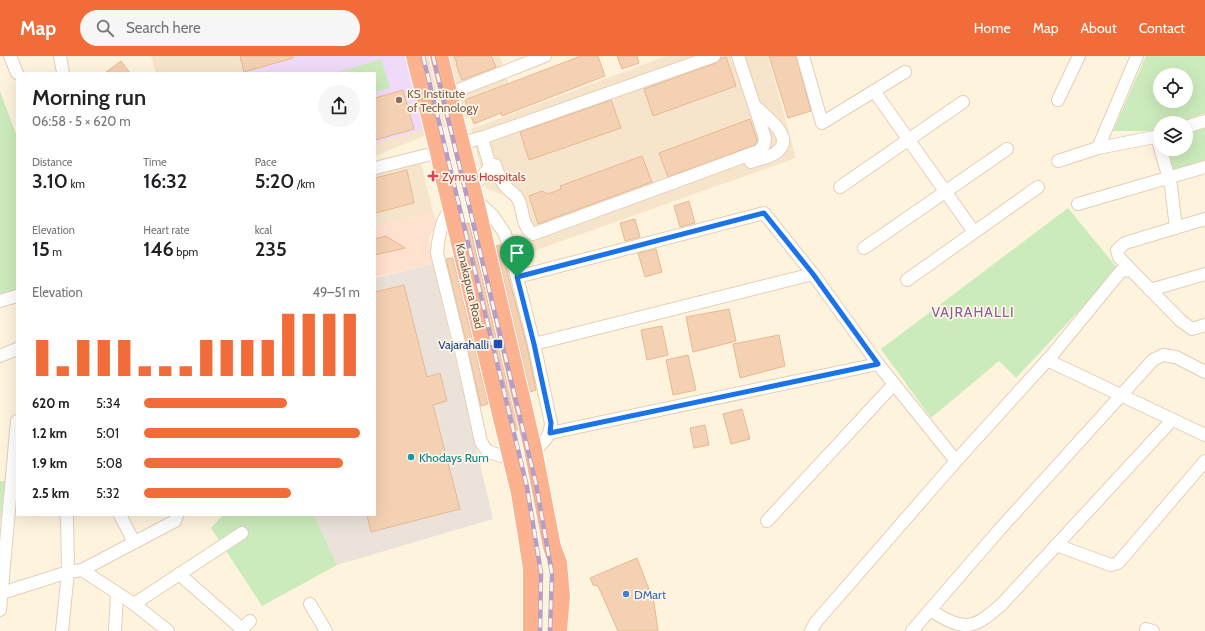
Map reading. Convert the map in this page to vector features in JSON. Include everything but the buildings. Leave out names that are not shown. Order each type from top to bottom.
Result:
[{"type":"highway","name":"Kanakapura Road","points":[[415,56],[520,494],[532,568],[532,631]]},
{"type":"highway","name":"Kanakapura Road","points":[[439,56],[472,188],[533,453],[552,547],[558,563],[561,597],[558,631]]},
{"type":"highway","points":[[512,459],[533,453]]},
{"type":"street","points":[[10,56],[17,72]]},
{"type":"street","points":[[60,56],[63,72]]},
{"type":"street","points":[[448,94],[545,56]]},
{"type":"street","points":[[460,144],[482,138],[714,56]]},
{"type":"street","points":[[472,188],[490,167],[495,166],[500,179],[518,198],[525,222],[530,232],[533,234],[759,151],[764,145],[765,138],[738,56]]},
{"type":"street","points":[[803,56],[822,123],[906,72]]},
{"type":"street","points":[[1058,100],[1079,56]]},
{"type":"street","points":[[1098,148],[1137,56]]},
{"type":"street","points":[[874,91],[974,232]]},
{"type":"street","points":[[840,187],[963,102]]},
{"type":"street","points":[[746,164],[776,153],[781,147],[784,139],[780,130],[754,106]]},
{"type":"street","points":[[1193,125],[1205,121]]},
{"type":"street","points":[[482,138],[490,167]]},
{"type":"street","points":[[1058,161],[1098,148],[1153,138]]},
{"type":"street","points":[[864,248],[1007,149]]},
{"type":"street","points":[[376,168],[439,152]]},
{"type":"street","points":[[1163,156],[1169,177],[1176,228]]},
{"type":"street","points":[[1078,204],[1205,166]]},
{"type":"street","points":[[662,187],[675,190],[729,170]]},
{"type":"street","points":[[907,280],[1038,188]]},
{"type":"street","points":[[476,206],[481,205],[493,216],[505,234],[534,344],[551,423],[550,433],[533,453]]},
{"type":"street","name":"Kanakapura Road","points":[[452,210],[448,212],[439,236],[437,253],[462,355],[481,442],[487,451],[512,459]]},
{"type":"street","points":[[517,277],[764,213],[813,274],[878,364],[956,461]]},
{"type":"street","points":[[1205,219],[1124,244],[1117,250],[1119,257],[1181,321],[1192,329],[1205,325]]},
{"type":"street","points":[[811,631],[816,622],[956,461],[1047,360],[1120,271],[1131,270]]},
{"type":"street","points":[[534,344],[813,274]]},
{"type":"street","points":[[1150,290],[1205,274]]},
{"type":"street","points":[[0,301],[16,296]]},
{"type":"street","points":[[0,356],[16,349]]},
{"type":"street","points":[[912,631],[1049,474],[1153,360],[1163,355],[1176,357],[1205,372]]},
{"type":"street","points":[[1047,360],[1205,436]]},
{"type":"street","points":[[550,433],[878,364]]},
{"type":"street","points":[[767,521],[894,384]]},
{"type":"street","points":[[930,610],[949,624],[961,628],[972,627],[982,622],[1002,604],[1172,420]]},
{"type":"street","points":[[16,434],[4,524],[1,602],[68,572],[82,570],[175,520],[177,516]]},
{"type":"street","points":[[1056,545],[1111,565],[1118,562],[1205,461]]},
{"type":"street","points":[[62,631],[68,572],[66,516]]},
{"type":"street","points":[[121,516],[134,542]]},
{"type":"street","points":[[134,604],[242,533]]},
{"type":"street","points":[[82,570],[134,604],[168,631]]},
{"type":"street","points":[[179,574],[244,627]]},
{"type":"street","points":[[116,631],[117,594]]},
{"type":"street","points":[[310,604],[326,631]]},
{"type":"shaded area","points":[[151,56],[500,56],[514,99],[376,156],[376,72],[156,72]]},
{"type":"shaded area","name":"KS Institute of Technology","points":[[296,56],[412,56],[431,127],[376,143],[376,72],[239,72]]},
{"type":"shaded area","points":[[666,56],[768,56],[796,158],[531,252],[513,199],[486,188],[471,129]]},
{"type":"shaded area","points":[[419,155],[433,212],[376,227],[376,164]]},
{"type":"shaded area","points":[[433,212],[437,223],[429,238],[433,264],[376,277],[376,227]]},
{"type":"shaded area","points":[[433,264],[493,519],[337,565],[314,516],[376,516],[376,278]]},
{"type":"green space","points":[[1146,56],[1205,56],[1205,113],[1193,117],[1193,116],[1153,116],[1153,131],[1113,131]]},
{"type":"green space","points":[[381,59],[390,88],[376,92],[376,72],[338,72]]},
{"type":"green space","points":[[0,91],[16,134],[16,289],[0,297]]},
{"type":"green space","points":[[1205,125],[1205,163],[1173,173],[1167,156],[1193,156],[1193,129]]},
{"type":"green space","points":[[1068,208],[1118,269],[1016,378],[999,361],[931,418],[881,349]]},
{"type":"green space","points":[[0,481],[5,481],[0,524]]},
{"type":"green space","points":[[222,516],[314,516],[337,565],[262,606],[211,528]]},
{"type":"railway","points":[[423,56],[527,487],[541,573],[540,631]]},
{"type":"railway","points":[[433,56],[536,484],[552,574],[550,631]]},
{"type":"place","name":"KS Institute of Technology","points":[[399,100]]},
{"type":"place","name":"Zymus Hospitals","points":[[433,176]]},
{"type":"place","name":"Vajarahalli","points":[[498,344]]},
{"type":"place","name":"Khodays Rum","points":[[411,457]]},
{"type":"place","name":"DMart","points":[[626,594]]},
{"type":"district","name":"VAJRAHALLI","points":[[973,312]]},
{"type":"route","points":[[764,213],[813,274],[878,364],[550,433],[551,423],[534,344],[517,277],[764,213]]}]
